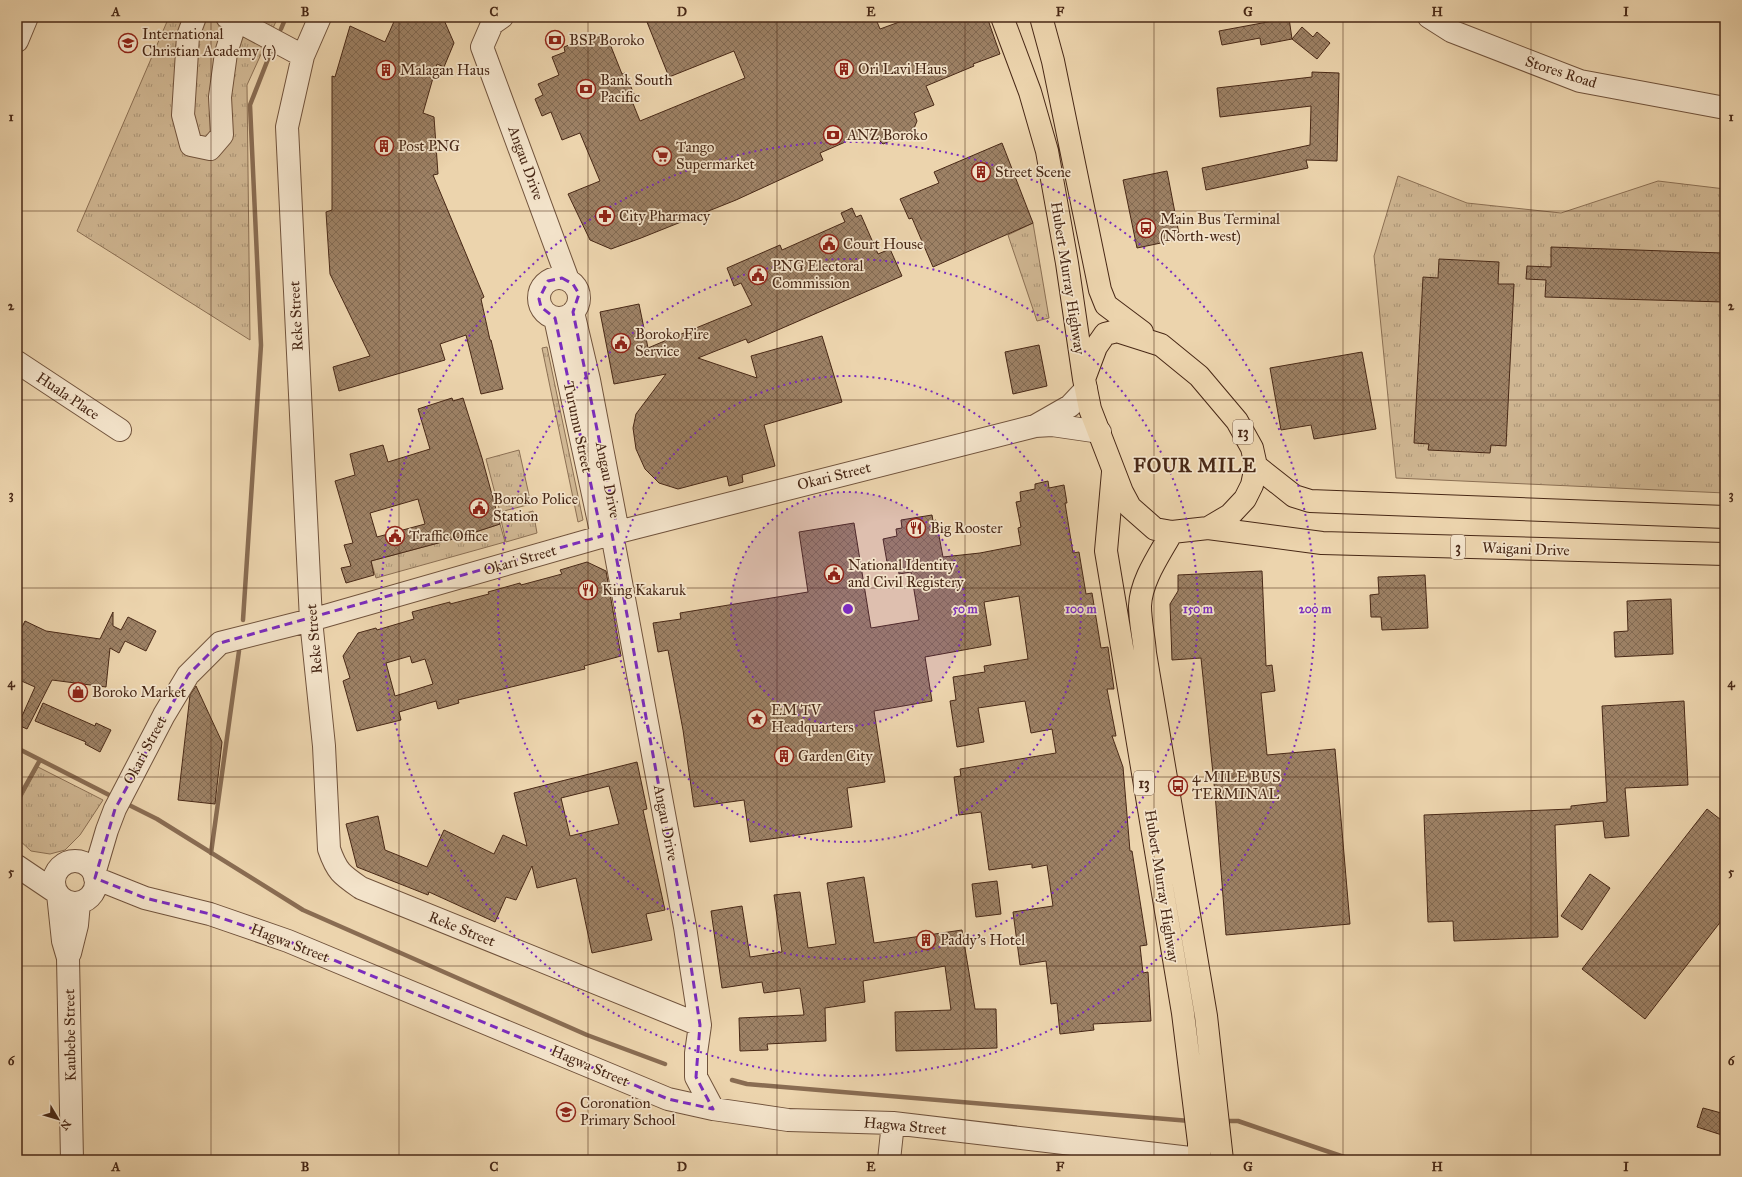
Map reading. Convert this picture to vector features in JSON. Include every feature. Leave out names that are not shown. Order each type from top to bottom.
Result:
[{"type":"highway","name":"Hubert Murray Highway","points":[[1002,17],[1030,92],[1047,151],[1067,263],[1085,384]]},
{"type":"highway","name":"Hubert Murray Highway","points":[[1041,17],[1053,61],[1100,290],[1106,306],[1161,345]]},
{"type":"highway","name":"13","points":[[1117,330],[1161,345],[1198,376],[1237,421],[1252,448],[1256,466],[1252,485],[1245,499],[1230,515],[1208,528],[1172,532],[1155,529],[1130,507],[1113,471],[1100,432],[1090,409],[1085,384],[1096,347],[1105,334],[1117,330]]},
{"type":"highway","points":[[1256,466],[1294,496],[1310,501],[1725,517]]},
{"type":"highway","name":"Hubert Murray Highway","points":[[1113,471],[1106,551],[1183,1013],[1204,1094],[1219,1135],[1222,1160]]},
{"type":"highway","name":"Waigani Drive","points":[[1208,528],[1322,543],[1725,554]]},
{"type":"highway","name":"Hubert Murray Highway","points":[[1172,532],[1150,573],[1144,587],[1140,606],[1145,653],[1206,1016],[1204,1094],[1199,1154]]},
{"type":"street","points":[[17,41],[28,17]]},
{"type":"street","points":[[195,17],[188,36],[183,115],[191,145],[210,149],[222,135],[220,97],[226,53],[240,20],[303,56]]},
{"type":"street","name":"Reke Street","points":[[320,17],[303,56],[287,127],[311,620],[324,746],[329,850],[334,865],[343,876],[361,888],[700,1025]]},
{"type":"street","name":"Angau Drive","points":[[502,17],[492,24],[482,48],[568,280]]},
{"type":"street","name":"Stores Road","points":[[1429,17],[1451,31],[1580,81],[1725,108]]},
{"type":"street","points":[[555,278],[568,280],[573,284],[579,294],[577,307],[564,315],[549,316],[540,307],[540,292],[548,281],[555,278]]},
{"type":"street","name":"Angau Drive","points":[[564,315],[589,380],[610,534],[685,927],[700,1025],[696,1053],[696,1076],[713,1110]]},
{"type":"street","name":"Huala Place","points":[[17,362],[120,430]]},
{"type":"street","name":"Okari Street","points":[[1035,426],[1070,406],[1085,384]]},
{"type":"street","name":"Okari Street","points":[[95,876],[107,830],[115,809],[164,715],[188,675],[220,643],[311,620],[610,534],[1035,426],[1052,425],[1100,432]]},
{"type":"street","name":"Okari Street","points":[[67,864],[107,830]]},
{"type":"street","points":[[82,863],[88,866],[95,876],[95,887],[84,900],[65,901],[19,867],[82,863]]},
{"type":"street","points":[[57,894],[55,888],[55,877],[67,864]]},
{"type":"street","name":"Hagwa Street","points":[[95,876],[145,898],[210,914],[288,941],[668,1099],[713,1110],[788,1120],[892,1123],[1199,1154]]},
{"type":"street","name":"Kaubebe Street","points":[[57,894],[63,941],[68,958],[72,1160]]},
{"type":"street","name":"Hagwa Street","points":[[84,900],[145,898]]},
{"type":"street","name":"Kaubebe Street","points":[[68,958],[84,900]]},
{"type":"street","points":[[889,1160],[892,1123]]},
{"type":"highlighted area","points":[[562,278],[573,284],[579,294],[573,312],[618,532],[612,534],[685,927],[700,1025],[696,1077],[713,1109],[668,1099],[288,941],[210,914],[145,898],[95,878],[115,809],[188,675],[220,643],[602,536],[555,318],[541,307],[539,299],[548,281]]},
{"type":"green space","points":[[169,17],[278,17],[247,85],[250,340],[77,231]]},
{"type":"green space","points":[[1398,176],[1467,203],[1561,213],[1658,181],[1725,189],[1725,493],[1396,478],[1374,256]]},
{"type":"green space","points":[[1033,223],[1049,318],[1037,321],[1008,235]]},
{"type":"green space","points":[[547,347],[583,520],[578,522],[542,348]]},
{"type":"green space","points":[[519,450],[531,504],[500,512],[486,459]]},
{"type":"green space","points":[[533,511],[537,533],[506,542],[501,520]]},
{"type":"green space","points":[[500,524],[505,542],[376,578],[371,561],[457,538]]},
{"type":"green space","points":[[38,767],[103,800],[80,835],[65,850],[50,854],[31,851],[17,838],[17,806]]},
{"type":"building","points":[[396,17],[436,17],[444,20],[454,43],[444,67],[437,64],[423,113],[434,117],[438,174],[433,175],[484,297],[481,299],[503,389],[481,394],[466,335],[440,344],[445,360],[339,391],[333,367],[370,356],[330,274],[326,212],[332,210],[332,76],[335,77],[350,26],[385,42]]},
{"type":"building","points":[[645,17],[875,17],[880,29],[902,21],[900,17],[987,17],[1000,54],[973,64],[974,66],[926,86],[934,105],[914,113],[917,121],[913,131],[883,144],[876,137],[869,140],[866,133],[820,153],[823,160],[736,200],[611,249],[590,240],[568,194],[600,181],[580,133],[562,140],[551,112],[542,116],[535,99],[543,95],[538,84],[559,75],[552,57],[565,52],[564,47],[576,42],[579,45],[606,34],[622,74],[625,73],[634,94],[630,96],[640,121],[745,78],[734,51],[669,77]]},
{"type":"building","points":[[1289,18],[1292,39],[1261,45],[1260,38],[1222,45],[1219,31]]},
{"type":"building","points":[[1302,27],[1313,37],[1317,32],[1330,43],[1317,59],[1292,39]]},
{"type":"building","points":[[1312,72],[1339,73],[1337,161],[1306,160],[1308,168],[1206,190],[1202,168],[1310,145],[1311,106],[1220,117],[1217,88],[1312,77]]},
{"type":"building","points":[[1002,143],[1033,223],[933,267],[912,218],[909,219],[900,199],[939,183],[934,172]]},
{"type":"building","points":[[1167,171],[1180,239],[1137,248],[1123,180]]},
{"type":"building","points":[[852,208],[856,217],[861,215],[878,254],[890,249],[902,276],[748,343],[746,339],[698,358],[757,378],[751,356],[822,336],[842,402],[764,425],[775,466],[742,475],[743,482],[729,486],[727,476],[678,489],[659,483],[645,469],[636,449],[633,428],[636,414],[666,374],[614,384],[600,312],[639,304],[648,348],[752,305],[741,283],[734,286],[727,268],[780,245],[782,250],[845,222],[841,213]]},
{"type":"building","points":[[1551,247],[1722,253],[1721,271],[1725,271],[1724,302],[1545,297],[1546,280],[1526,279],[1527,266],[1551,267]]},
{"type":"building","points":[[1439,259],[1499,262],[1498,284],[1514,284],[1506,446],[1491,445],[1490,453],[1428,450],[1429,444],[1414,443],[1423,277],[1438,278]]},
{"type":"building","points":[[1039,345],[1047,386],[1013,394],[1005,352]]},
{"type":"building","points":[[1362,352],[1376,429],[1314,439],[1311,425],[1281,430],[1270,368]]},
{"type":"building","points":[[452,398],[453,401],[463,398],[482,458],[500,524],[457,538],[371,561],[374,575],[346,583],[341,568],[351,566],[344,545],[353,543],[335,481],[355,475],[350,454],[383,445],[388,462],[430,449],[418,409]],"holes":[[[418,499],[425,524],[377,537],[370,513]]]},
{"type":"building","points":[[1048,481],[1049,488],[1064,485],[1067,503],[1065,503],[1073,553],[1079,552],[1086,594],[1092,593],[1101,648],[1108,647],[1114,689],[1107,689],[1116,736],[1112,736],[1123,767],[1130,851],[1132,851],[1147,945],[1140,946],[1143,973],[1148,972],[1151,1021],[1093,1024],[1094,1030],[1060,1034],[1057,1003],[1051,1004],[1046,961],[1020,965],[1013,912],[1053,906],[1047,865],[1032,868],[1032,864],[989,870],[981,812],[959,815],[954,777],[961,776],[960,769],[1056,753],[1052,729],[1031,733],[1025,701],[978,708],[984,742],[957,747],[950,701],[956,700],[953,677],[985,672],[984,666],[1028,659],[1019,596],[984,602],[991,645],[925,657],[932,701],[874,711],[885,782],[847,788],[852,827],[750,842],[744,800],[694,807],[683,730],[668,650],[658,652],[653,623],[681,619],[680,613],[808,592],[799,532],[854,523],[871,628],[919,620],[911,572],[899,574],[898,566],[888,568],[883,539],[897,536],[896,529],[902,528],[901,520],[932,515],[933,521],[936,520],[943,557],[980,553],[1021,545],[1018,528],[1021,527],[1016,502],[1021,501],[1020,492],[1035,489],[1035,484]]},
{"type":"building","points":[[587,562],[606,571],[621,656],[584,666],[585,669],[458,700],[459,703],[438,709],[436,701],[399,712],[401,720],[357,731],[343,681],[350,678],[343,656],[358,633],[376,628],[377,630],[414,619],[412,612],[489,594],[488,592],[520,583],[521,585],[562,574],[560,570]],"holes":[[[410,656],[412,663],[425,659],[433,684],[395,696],[386,663]]]},
{"type":"building","points":[[1262,571],[1266,666],[1272,665],[1275,691],[1261,693],[1267,755],[1335,749],[1350,924],[1226,935],[1215,793],[1201,658],[1172,660],[1170,604],[1178,591],[1178,575]]},
{"type":"building","points":[[1425,575],[1428,628],[1382,630],[1381,617],[1371,617],[1370,595],[1379,594],[1378,577]]},
{"type":"building","points":[[1671,599],[1673,654],[1615,657],[1614,632],[1628,631],[1627,601]]},
{"type":"building","points":[[113,612],[113,626],[121,630],[128,617],[156,631],[146,651],[125,641],[119,653],[110,648],[106,687],[52,680],[27,729],[18,725],[35,687],[17,679],[17,637],[25,621],[46,631],[100,639]]},
{"type":"building","points":[[196,686],[222,742],[215,804],[178,800],[190,695]]},
{"type":"building","points":[[1684,701],[1688,785],[1625,788],[1629,836],[1605,838],[1603,821],[1555,825],[1558,937],[1454,941],[1453,921],[1428,922],[1424,815],[1571,809],[1571,806],[1607,802],[1602,706]]},
{"type":"building","points":[[43,703],[95,726],[96,723],[111,730],[100,752],[85,744],[86,742],[35,721]]},
{"type":"building","points":[[637,762],[647,809],[643,810],[665,910],[646,914],[652,940],[592,953],[576,878],[537,888],[532,866],[516,900],[506,897],[495,922],[429,892],[428,895],[357,867],[346,824],[378,816],[385,850],[427,867],[444,830],[494,854],[503,835],[527,846],[514,793]],"holes":[[[609,786],[619,824],[570,836],[561,798]]]},
{"type":"building","points":[[1707,809],[1725,823],[1725,916],[1645,1019],[1582,969]]},
{"type":"building","points":[[1590,874],[1610,888],[1582,930],[1561,916]]},
{"type":"building","name":"Paddy's Hotel","points":[[864,877],[874,943],[962,930],[975,1009],[996,1009],[997,1048],[896,1051],[895,1012],[951,1010],[945,966],[863,981],[865,1002],[825,1008],[826,1041],[767,1044],[768,1050],[740,1051],[739,1018],[804,1015],[800,988],[764,993],[762,982],[722,988],[711,911],[742,906],[750,957],[782,952],[774,895],[800,892],[808,948],[836,944],[827,883]]},
{"type":"building","points":[[997,881],[1001,914],[976,917],[972,884]]},
{"type":"building","points":[[1703,1108],[1725,1114],[1725,1136],[1697,1127]]},
{"type":"waterway","points":[[281,29],[286,17]]},
{"type":"waterway","points":[[243,620],[261,345],[250,105],[270,54]]},
{"type":"waterway","points":[[211,853],[239,651]]},
{"type":"waterway","points":[[17,748],[115,798]]},
{"type":"waterway","points":[[17,801],[40,760]]},
{"type":"waterway","points":[[125,803],[157,819],[303,910],[587,1035],[665,1064]]},
{"type":"waterway","points":[[732,1080],[747,1084],[1190,1121]]},
{"type":"waterway","points":[[1224,1121],[1238,1121],[1353,1160]]},
{"type":"place","name":"BSP Boroko","points":[[555,40]]},
{"type":"place","name":"International Christian Academy (1)","points":[[128,43]]},
{"type":"place","name":"Ori Lavi Haus","points":[[844,69]]},
{"type":"place","name":"Malagan Haus","points":[[386,70]]},
{"type":"place","name":"Bank South Pacific","points":[[586,89]]},
{"type":"place","name":"ANZ Boroko","points":[[833,135]]},
{"type":"place","name":"Post PNG","points":[[384,146]]},
{"type":"place","name":"Tango Supermarket","points":[[662,156]]},
{"type":"place","name":"Street Scene","points":[[981,172]]},
{"type":"place","name":"City Pharmacy","points":[[605,216]]},
{"type":"place","name":"Main Bus Terminal (North-west)","points":[[1146,228]]},
{"type":"place","name":"Court House","points":[[829,244]]},
{"type":"place","name":"PNG Electoral Commission","points":[[758,275]]},
{"type":"place","name":"Boroko Fire Service","points":[[621,343]]},
{"type":"place","name":"Boroko Police Station","points":[[479,508]]},
{"type":"place","name":"Big Rooster","points":[[916,528]]},
{"type":"place","name":"Traffic Office","points":[[395,536]]},
{"type":"place","name":"National Identity and Civil Registery","points":[[834,574]]},
{"type":"place","name":"King Kakaruk","points":[[588,590]]},
{"type":"place","name":"Boroko Market","points":[[78,692]]},
{"type":"place","name":"EM TV Headquarters","points":[[757,719]]},
{"type":"place","name":"Garden City","points":[[784,756]]},
{"type":"place","name":"4 MILE BUS TERMINAL","points":[[1178,786]]},
{"type":"place","name":"Paddy's Hotel","points":[[926,940]]},
{"type":"place","name":"Coronation Primary School","points":[[566,1112]]},
{"type":"district","name":"FOUR MILE","points":[[1195,465]]}]
